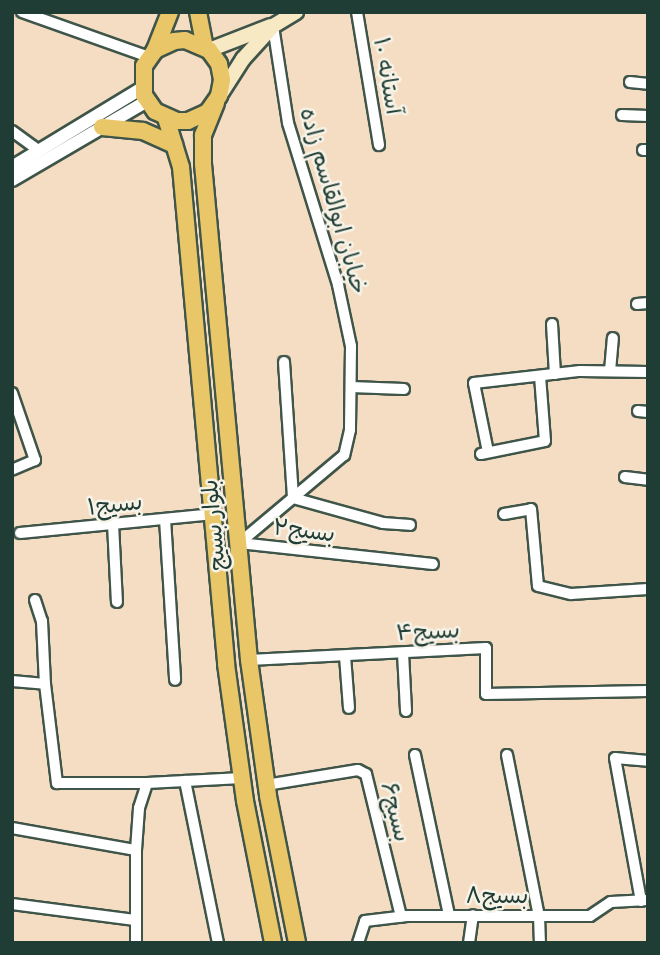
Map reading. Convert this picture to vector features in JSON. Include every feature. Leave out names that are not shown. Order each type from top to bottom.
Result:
[{"type":"main road","points":[[170,12],[142,77],[144,94],[166,118],[188,121],[208,111],[243,59],[272,26]]},
{"type":"main road","points":[[198,12],[207,49],[219,64],[222,80],[217,99]]},
{"type":"main road","points":[[152,54],[174,41],[185,40],[207,49],[272,26],[296,12]]},
{"type":"main road","name":"بلوار بسیج","points":[[217,99],[203,135],[203,164],[249,660],[266,785],[297,943]]},
{"type":"main road","name":"بلوار بسیج","points":[[166,118],[180,167],[226,664],[242,778],[273,943]]},
{"type":"main road","points":[[102,127],[143,131],[174,145]]},
{"type":"street","points":[[22,12],[152,54]]},
{"type":"street","name":"آستانه ۱۰","points":[[357,12],[380,145]]},
{"type":"street","name":"خیابان ابوالقاسم زاده","points":[[272,26],[288,123],[338,285],[351,346],[350,430],[344,455],[293,498]]},
{"type":"street","points":[[630,82],[648,84]]},
{"type":"street","points":[[12,180],[102,127],[144,94]]},
{"type":"street","points":[[12,167],[144,94]]},
{"type":"street","points":[[622,115],[648,116]]},
{"type":"street","points":[[12,131],[40,151]]},
{"type":"street","points":[[552,324],[555,374]]},
{"type":"street","points":[[610,371],[612,338]]},
{"type":"street","points":[[284,362],[293,498],[383,523],[410,525]]},
{"type":"street","points":[[540,376],[545,441],[484,453],[474,383],[555,374],[648,372]]},
{"type":"street","points":[[351,387],[404,390]]},
{"type":"street","points":[[12,393],[35,460],[12,470]]},
{"type":"street","points":[[625,477],[648,480]]},
{"type":"street","name":"بسیج۲","points":[[239,543],[293,498]]},
{"type":"street","points":[[504,514],[531,509],[538,586],[571,594],[648,589]]},
{"type":"street","name":"بسیج۱","points":[[20,533],[214,514]]},
{"type":"street","points":[[165,519],[175,680]]},
{"type":"street","points":[[113,524],[117,602]]},
{"type":"street","name":"بسیج۲","points":[[239,543],[433,564]]},
{"type":"street","points":[[35,600],[42,621],[44,684],[57,783],[147,783],[242,778]]},
{"type":"street","name":"بسیج۴","points":[[249,660],[486,648],[486,694],[648,691]]},
{"type":"street","points":[[403,653],[407,711]]},
{"type":"street","points":[[345,656],[349,708]]},
{"type":"street","points":[[12,681],[44,684]]},
{"type":"street","points":[[415,755],[449,915]]},
{"type":"street","points":[[508,755],[538,916],[540,943]]},
{"type":"street","points":[[644,901],[615,758],[648,761]]},
{"type":"street","name":"بسیج۶","points":[[266,785],[358,770],[366,774],[401,917]]},
{"type":"street","points":[[185,781],[218,943]]},
{"type":"street","points":[[136,943],[136,850],[139,808],[147,783]]},
{"type":"street","points":[[12,828],[136,850]]},
{"type":"street","name":"بسیج۸","points":[[358,943],[365,921],[449,915],[590,916],[611,902],[644,901]]},
{"type":"street","points":[[12,904],[135,920]]},
{"type":"street","points":[[470,943],[473,915]]}]
